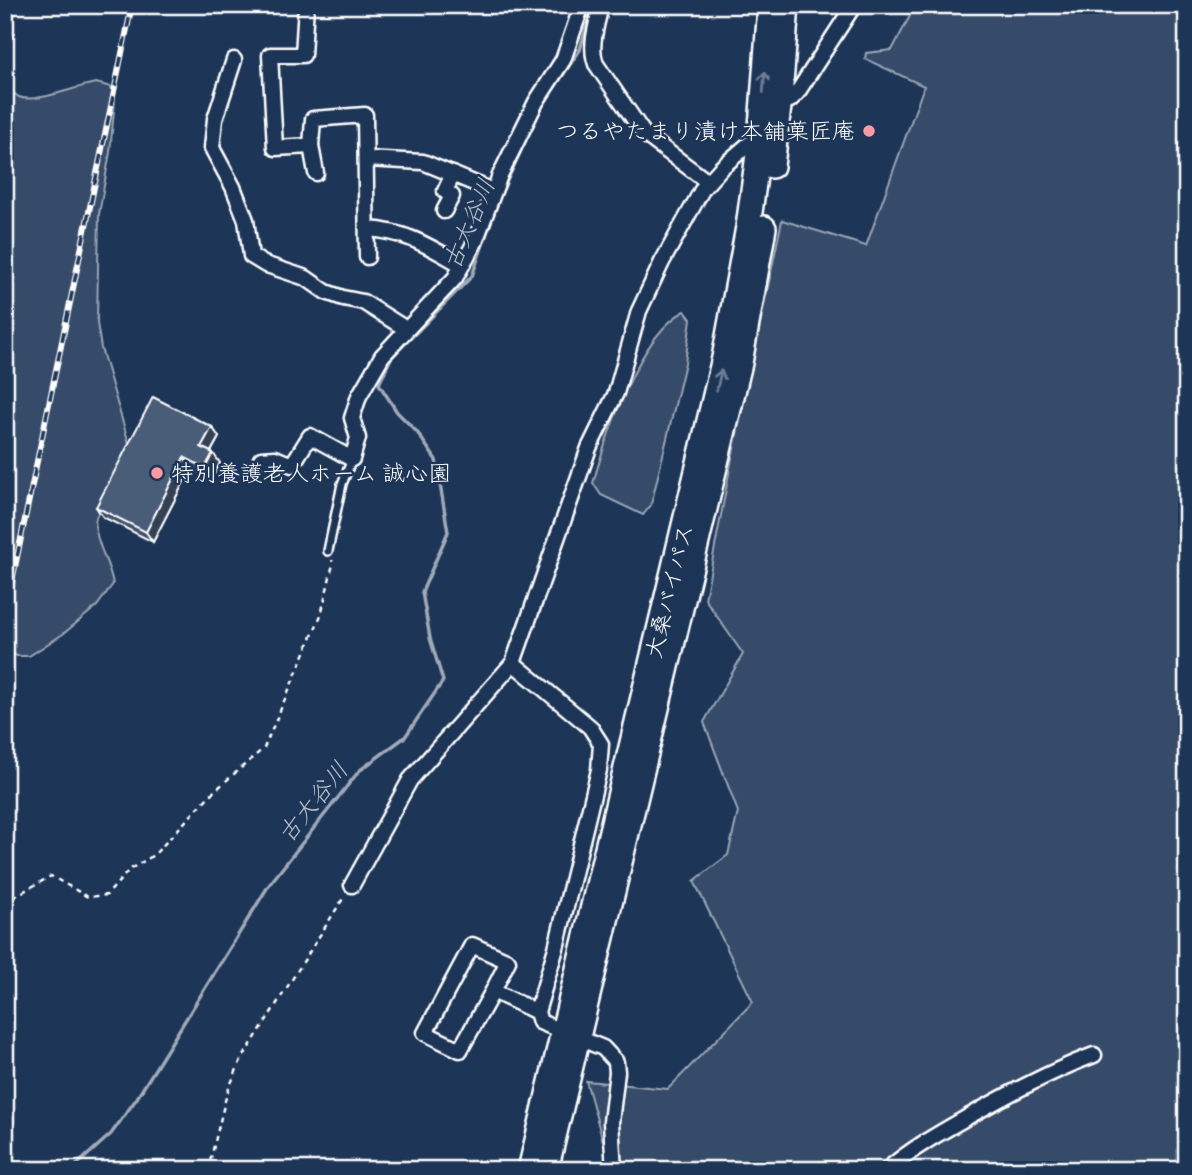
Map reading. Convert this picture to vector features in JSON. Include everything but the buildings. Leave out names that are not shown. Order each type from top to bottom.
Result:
[{"type":"highway","name":"大桑バイパス","points":[[767,141],[770,5]]},
{"type":"highway","name":"大桑バイパス","points":[[530,1170],[570,1034],[710,453],[738,286],[767,141],[780,99],[787,5]]},
{"type":"highway","name":"大桑バイパス","points":[[546,1170],[570,1034]]},
{"type":"street","points":[[306,5],[303,55],[270,55],[275,148],[311,146]]},
{"type":"street","points":[[261,459],[275,458],[292,465],[310,436],[352,459],[358,438],[352,418],[359,396],[382,356],[455,278],[475,242],[493,191],[536,102],[563,60],[582,5]]},
{"type":"street","points":[[601,5],[593,44],[596,64],[644,134],[708,182]]},
{"type":"street","points":[[780,99],[790,100],[797,93],[854,5]]},
{"type":"street","points":[[234,60],[215,120],[212,148],[233,187],[246,220],[251,256],[264,264],[306,278],[326,292],[363,302],[407,328]]},
{"type":"street","points":[[316,173],[311,146],[313,120],[365,115],[367,257]]},
{"type":"street","points":[[352,885],[410,780],[513,663],[589,448],[616,393],[639,311],[662,262],[708,182],[748,144],[767,141]]},
{"type":"street","points":[[366,159],[423,162],[493,191]]},
{"type":"street","points":[[444,211],[452,196],[445,191],[453,174]]},
{"type":"street","points":[[368,229],[390,231],[415,239],[462,264]]},
{"type":"street","points":[[513,663],[590,727],[601,744],[596,783],[556,948],[537,1012],[540,1022],[603,1048],[616,1062],[611,1122],[614,1170]]},
{"type":"street","points":[[472,945],[508,961],[493,991],[460,1050],[425,1033],[472,945]]},
{"type":"street","points":[[493,991],[537,1012]]},
{"type":"street","points":[[887,1170],[900,1158],[985,1107],[1032,1081],[1094,1055]]},
{"type":"lane","points":[[328,551],[342,484],[352,459]]},
{"type":"path","points":[[5,902],[51,876],[88,897],[107,895],[129,870],[155,855],[211,794],[264,748],[321,615],[333,565],[328,551]]},
{"type":"path","points":[[208,1170],[227,1093],[240,1062],[352,885]]},
{"type":"shaded area","points":[[906,5],[1010,5],[1117,11],[1120,5],[1187,5],[1187,1170],[611,1170],[586,1081],[668,1089],[753,1002],[694,881],[728,855],[738,812],[704,722],[743,654],[705,599],[782,220],[866,246],[924,86],[865,59],[866,53],[892,50],[910,16]]},
{"type":"shaded area","points":[[96,83],[111,87],[115,100],[110,152],[99,214],[97,323],[101,348],[133,457],[96,518],[96,533],[113,584],[97,606],[63,634],[29,656],[17,656],[5,651],[5,87],[26,99]]},
{"type":"shaded area","points":[[685,311],[691,319],[685,363],[651,505],[643,515],[601,495],[593,483],[616,414],[639,363],[668,323]]},
{"type":"waterway","name":"古大谷川","points":[[552,91],[580,50],[592,5]]},
{"type":"waterway","name":"古大谷川","points":[[71,1170],[111,1134],[137,1098],[269,885],[359,771],[405,737],[443,681],[430,638],[422,592],[448,532],[436,460],[417,432],[397,412],[379,384],[391,358],[472,276],[500,196],[543,103]]},
{"type":"railway","points":[[5,615],[132,5]]},
{"type":"place","name":"つるやたまり漬け本舗菓匠庵","points":[[869,131]]},
{"type":"place","name":"特別養護老人ホーム 誠心園","points":[[157,473]]}]
